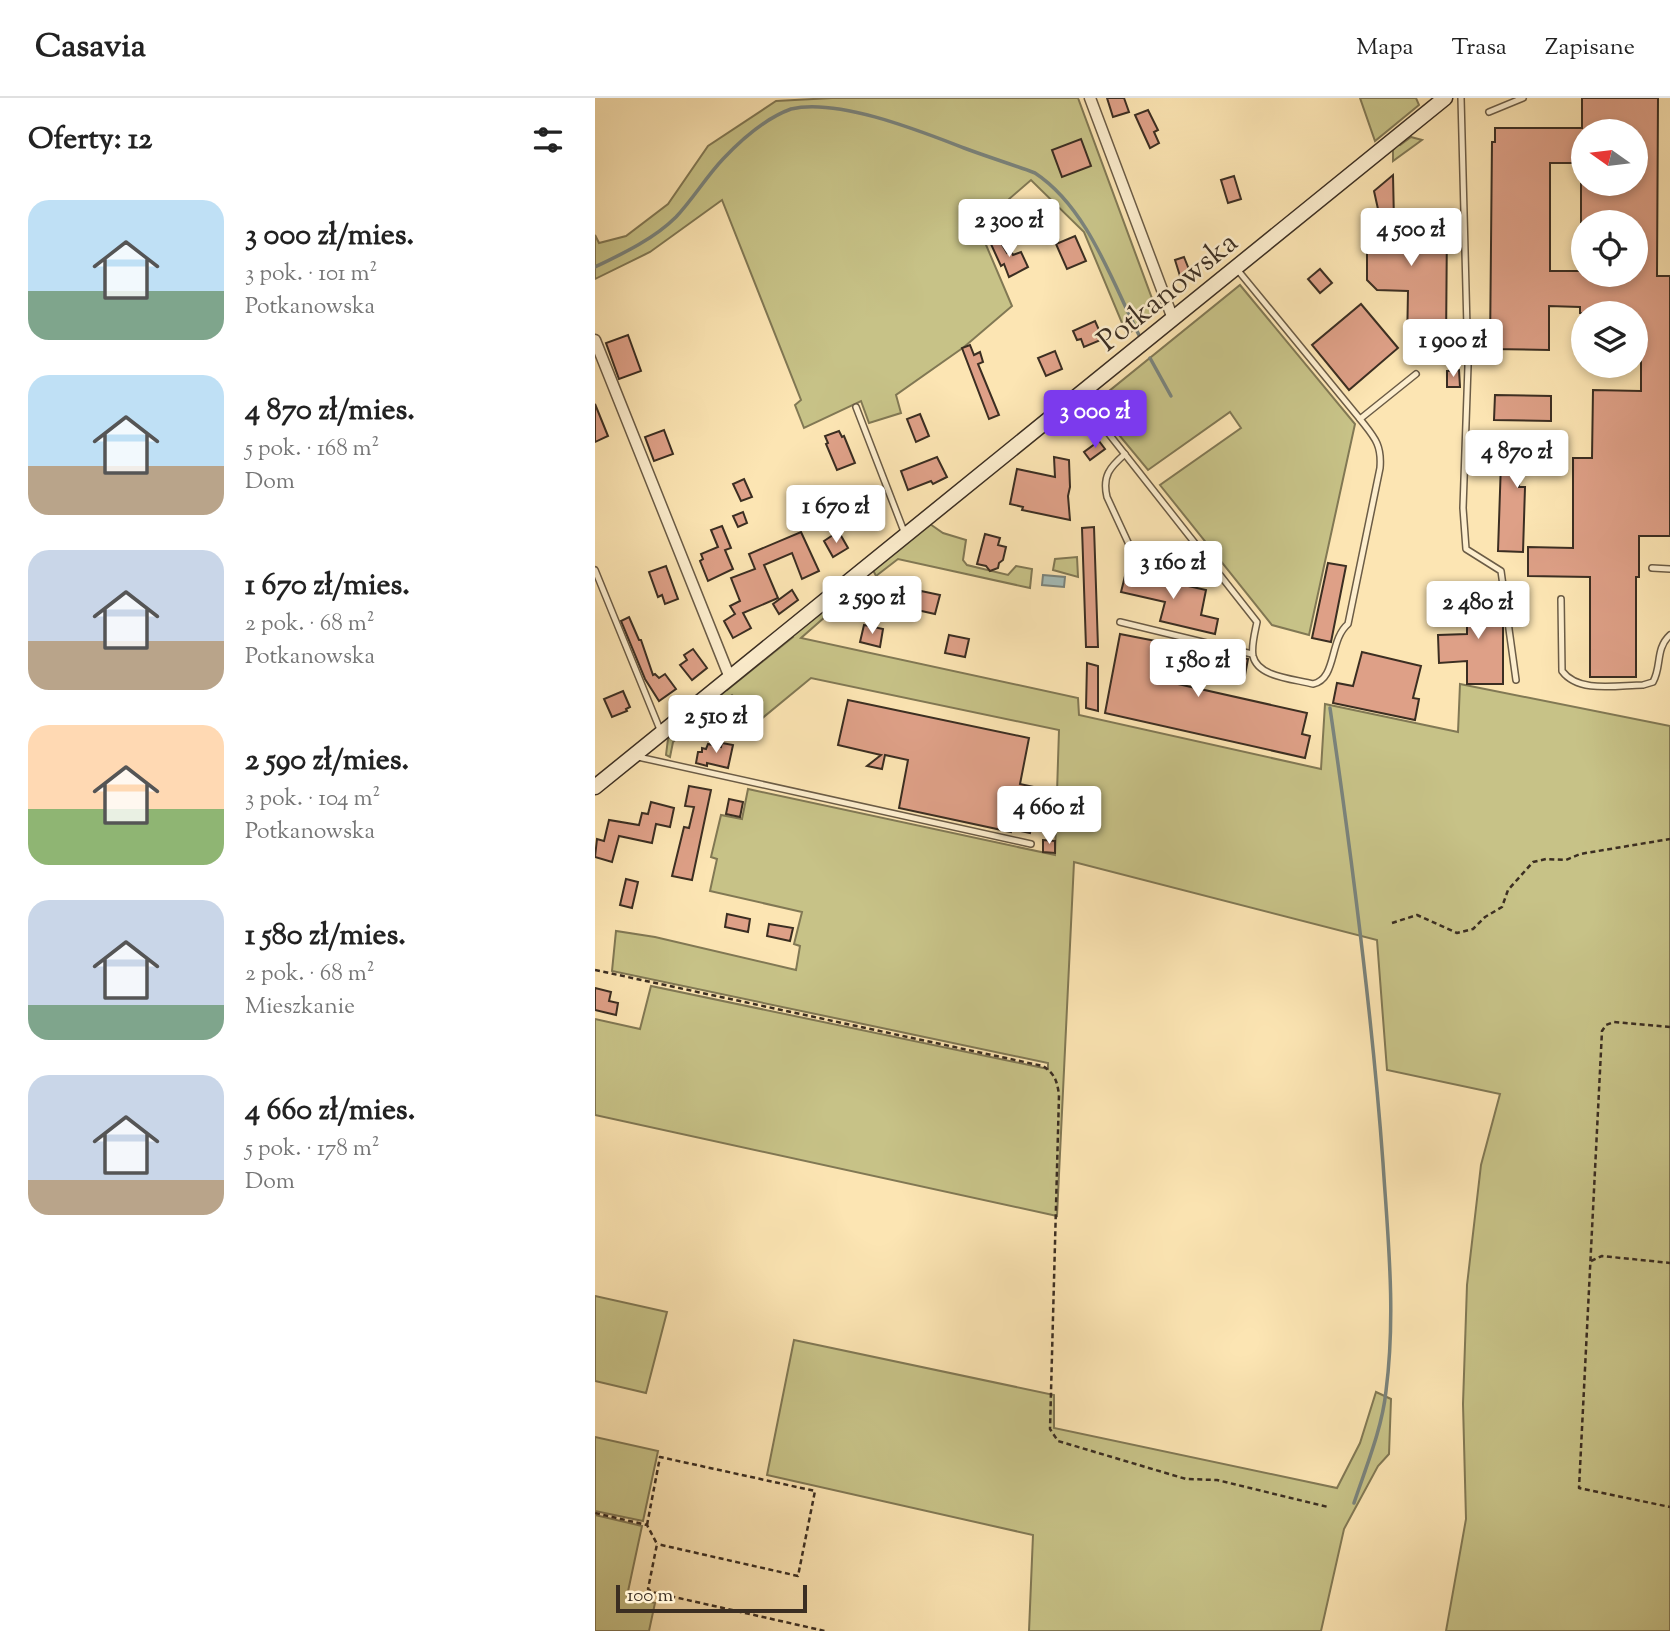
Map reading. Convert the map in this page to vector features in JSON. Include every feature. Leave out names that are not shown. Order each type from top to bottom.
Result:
[{"type":"street","points":[[1090,98],[1173,319]]},
{"type":"street","name":"Potkanowska","points":[[595,787],[1445,98]]},
{"type":"street","points":[[595,340],[730,678]]},
{"type":"lane","points":[[1461,98],[1468,366],[1463,508],[1467,549],[1501,571],[1516,680]]},
{"type":"lane","points":[[1489,112],[1523,98]]},
{"type":"lane","points":[[1079,396],[1257,622],[1252,654],[1257,666],[1265,672],[1313,684],[1321,682],[1327,675],[1338,636],[1348,624],[1382,452],[1377,440],[1236,268]]},
{"type":"lane","points":[[1360,419],[1416,374]]},
{"type":"lane","points":[[856,407],[906,536]]},
{"type":"lane","points":[[1125,454],[1109,468],[1105,488],[1138,564]]},
{"type":"lane","points":[[1652,568],[1670,569]]},
{"type":"lane","points":[[595,570],[661,733]]},
{"type":"lane","points":[[1561,599],[1562,671],[1581,684],[1643,685],[1653,682],[1658,671],[1661,646],[1670,635]]},
{"type":"lane","points":[[1120,622],[1252,654]]},
{"type":"lane","points":[[633,756],[1031,844]]},
{"type":"path","points":[[1392,923],[1417,915],[1457,933],[1473,929],[1485,917],[1502,907],[1509,890],[1533,862],[1546,859],[1566,860],[1580,854],[1670,839]]},
{"type":"path","points":[[595,970],[1043,1066],[1057,1080],[1059,1095],[1050,1429],[1058,1441],[1186,1479],[1217,1480],[1328,1507]]},
{"type":"path","points":[[1670,1027],[1614,1022],[1602,1031],[1579,1488],[1670,1507]]},
{"type":"path","points":[[1590,1262],[1602,1256],[1670,1263]]},
{"type":"path","points":[[657,1544],[797,1576],[815,1491],[660,1457],[647,1525],[657,1544],[648,1589],[825,1631]]},
{"type":"path","points":[[595,1513],[647,1525]]},
{"type":"shaded area","points":[[832,98],[1078,98],[1157,312],[1127,335],[1084,232],[1031,180],[978,226],[1012,306],[964,347],[896,395],[901,413],[869,423],[861,401],[804,428],[795,405],[801,400],[722,200],[650,252],[595,279],[595,235],[599,243],[626,236],[668,204],[708,146],[776,101]]},
{"type":"shaded area","points":[[1360,98],[1416,98],[1419,105],[1375,141]]},
{"type":"shaded area","points":[[1411,137],[1422,140],[1393,161],[1393,150]]},
{"type":"shaded area","points":[[1240,285],[1355,424],[1309,635],[1272,625],[1160,485],[1241,428],[1230,412],[1148,470],[1100,412],[1098,400]]},
{"type":"shaded area","points":[[930,524],[943,533],[966,540],[963,560],[967,565],[1008,575],[1016,566],[1032,569],[1030,588],[898,559],[876,576],[873,570]]},
{"type":"shaded area","points":[[1077,557],[1078,577],[1053,570],[1055,559]]},
{"type":"shaded area","points":[[863,579],[868,583],[913,592],[908,615],[841,600],[801,638],[1078,698],[1079,715],[1321,769],[1325,704],[1458,732],[1460,684],[1670,726],[1670,1631],[1446,1631],[1466,1519],[1463,1404],[1467,1285],[1481,1165],[1500,1094],[1387,1070],[1377,940],[1074,862],[1057,1216],[595,1115],[595,1019],[640,1029],[651,986],[1048,1069],[1048,1063],[612,971],[616,931],[655,937],[796,970],[800,946],[794,944],[802,912],[710,891],[717,859],[711,857],[721,815],[742,819],[748,789],[1055,855],[1059,730],[811,678],[760,720],[732,695],[673,742],[670,757],[666,755],[668,739],[707,705],[711,709],[715,705],[711,701],[725,689]]},
{"type":"shaded area","points":[[595,1296],[667,1312],[646,1393],[595,1381]]},
{"type":"shaded area","points":[[794,1340],[1054,1395],[1054,1428],[1337,1488],[1360,1443],[1376,1392],[1391,1399],[1389,1454],[1378,1466],[1344,1529],[1321,1631],[1029,1631],[1033,1535],[767,1475]]},
{"type":"shaded area","points":[[595,1437],[658,1451],[643,1521],[595,1511]]},
{"type":"shaded area","points":[[595,1515],[642,1526],[627,1596],[655,1603],[649,1631],[595,1631]]},
{"type":"water","points":[[1043,575],[1065,577],[1064,587],[1042,585]]},
{"type":"building","points":[[1107,98],[1124,98],[1129,112],[1113,117]]},
{"type":"building","points":[[1582,98],[1658,98],[1657,276],[1670,276],[1670,536],[1639,536],[1639,577],[1636,577],[1636,677],[1590,677],[1590,577],[1528,576],[1528,547],[1573,548],[1573,458],[1592,458],[1593,390],[1641,391],[1641,378],[1648,378],[1648,301],[1571,301],[1571,307],[1549,306],[1549,350],[1490,349],[1492,142],[1495,142],[1495,128],[1571,128],[1571,163],[1550,163],[1550,271],[1571,271],[1571,287],[1648,287],[1648,210],[1581,210],[1581,196],[1649,196],[1649,119],[1582,119]]},
{"type":"building","points":[[1148,110],[1158,130],[1154,132],[1159,143],[1150,148],[1135,115]]},
{"type":"building","points":[[1081,139],[1091,166],[1062,177],[1052,150]]},
{"type":"building","points":[[1393,175],[1394,222],[1447,222],[1446,346],[1407,346],[1408,291],[1377,290],[1367,280],[1367,232],[1371,232],[1372,216],[1378,209],[1374,191]]},
{"type":"building","points":[[1234,176],[1241,199],[1228,203],[1221,180]]},
{"type":"building","points":[[1075,236],[1086,261],[1067,269],[1056,244]]},
{"type":"building","points":[[998,238],[1007,253],[1011,251],[1013,255],[1021,252],[1028,267],[1009,277],[990,242]]},
{"type":"building","points":[[1184,257],[1190,272],[1180,276],[1175,260]]},
{"type":"building","points":[[1320,269],[1332,283],[1320,293],[1308,279]]},
{"type":"building","points":[[1361,304],[1398,348],[1349,390],[1312,345]]},
{"type":"building","points":[[1095,321],[1103,339],[1084,347],[1073,331]]},
{"type":"building","points":[[628,335],[641,371],[619,379],[606,343]]},
{"type":"building","points":[[970,345],[974,355],[980,352],[983,362],[978,364],[999,415],[989,419],[962,348]]},
{"type":"building","points":[[1055,351],[1062,369],[1046,376],[1038,358]]},
{"type":"building","points":[[1459,370],[1460,387],[1447,387],[1447,371]]},
{"type":"building","points":[[1495,395],[1551,396],[1551,421],[1494,420]]},
{"type":"building","points":[[595,404],[608,436],[595,442]]},
{"type":"building","points":[[920,414],[929,436],[916,442],[907,419]]},
{"type":"building","points":[[664,430],[673,454],[654,461],[645,437]]},
{"type":"building","points":[[839,431],[842,437],[844,436],[855,463],[837,470],[825,436]]},
{"type":"building","points":[[1099,441],[1105,449],[1090,460],[1084,452]]},
{"type":"building","points":[[1499,443],[1557,443],[1557,462],[1520,462],[1519,487],[1525,487],[1523,552],[1498,551],[1501,462]]},
{"type":"building","points":[[937,457],[947,477],[933,484],[931,481],[908,490],[901,471]]},
{"type":"building","points":[[1054,457],[1069,460],[1070,520],[1022,510],[1023,507],[1010,504],[1017,469],[1055,477]]},
{"type":"building","points":[[744,479],[752,497],[741,501],[733,484]]},
{"type":"building","points":[[875,499],[882,518],[856,529],[848,509]]},
{"type":"building","points":[[743,512],[747,523],[738,527],[733,516]]},
{"type":"building","points":[[722,526],[731,548],[725,550],[733,569],[708,581],[700,561],[703,559],[701,554],[718,547],[711,530]]},
{"type":"building","points":[[1094,527],[1098,647],[1086,647],[1082,528]]},
{"type":"building","points":[[801,532],[819,571],[802,579],[792,553],[764,565],[778,598],[743,613],[751,628],[733,638],[724,621],[735,614],[730,606],[740,601],[731,578],[755,569],[749,554]]},
{"type":"building","points":[[836,533],[837,536],[840,534],[848,548],[833,557],[824,541]]},
{"type":"building","points":[[985,534],[1000,538],[998,545],[1006,547],[998,568],[990,571],[986,566],[977,564]]},
{"type":"building","points":[[1328,563],[1346,566],[1331,642],[1312,638]]},
{"type":"building","points":[[666,566],[678,599],[665,604],[662,595],[658,597],[649,572]]},
{"type":"building","points":[[1126,572],[1206,590],[1201,615],[1218,619],[1215,634],[1160,621],[1165,602],[1121,592]]},
{"type":"building","points":[[792,590],[798,600],[779,614],[773,604]]},
{"type":"building","points":[[921,591],[940,595],[935,614],[917,610]]},
{"type":"building","points":[[1467,594],[1499,594],[1503,621],[1503,684],[1467,684],[1467,661],[1439,663],[1438,635],[1467,634]]},
{"type":"building","points":[[629,617],[641,640],[653,675],[659,678],[665,674],[676,689],[659,701],[645,679],[621,621]]},
{"type":"building","points":[[864,625],[883,629],[880,647],[860,642]]},
{"type":"building","points":[[1120,634],[1248,659],[1245,675],[1164,659],[1160,680],[1307,713],[1302,734],[1310,736],[1305,758],[1105,713]]},
{"type":"building","points":[[949,635],[969,639],[965,657],[945,653]]},
{"type":"building","points":[[693,649],[707,668],[692,680],[680,665],[687,660],[684,655]]},
{"type":"building","points":[[1362,652],[1421,666],[1413,698],[1419,699],[1415,720],[1333,703],[1337,683],[1353,686]]},
{"type":"building","points":[[1087,663],[1098,666],[1098,711],[1086,708]]},
{"type":"building","points":[[623,691],[630,707],[612,717],[604,699]]},
{"type":"building","points":[[848,700],[1029,738],[1020,784],[1043,789],[1040,801],[1037,800],[1030,833],[1012,829],[1011,832],[899,808],[908,760],[885,755],[882,769],[867,766],[881,755],[838,745]]},
{"type":"building","points":[[722,743],[733,745],[728,768],[696,763],[698,752],[702,752],[702,748],[706,749],[708,744],[721,747]]},
{"type":"building","points":[[689,786],[711,790],[692,880],[672,876],[684,827],[689,828],[694,807],[685,806]]},
{"type":"building","points":[[729,799],[743,802],[740,817],[726,814]]},
{"type":"building","points":[[651,802],[674,808],[670,827],[656,824],[652,843],[619,836],[612,862],[595,857],[597,839],[604,841],[609,820],[639,825],[642,813],[648,814]]},
{"type":"building","points":[[1043,840],[1055,841],[1055,853],[1043,852]]},
{"type":"building","points":[[626,879],[638,882],[632,908],[620,905]]},
{"type":"building","points":[[727,914],[750,919],[748,932],[725,927]]},
{"type":"building","points":[[769,924],[793,928],[790,941],[767,936]]},
{"type":"building","points":[[595,988],[611,992],[609,1001],[618,1003],[616,1015],[595,1010]]},
{"type":"waterway","points":[[595,267],[637,245],[667,225],[723,159],[763,124],[791,109],[832,108],[902,125],[1035,173],[1054,188],[1084,226],[1140,337]]},
{"type":"waterway","points":[[1150,358],[1171,396]]},
{"type":"waterway","points":[[1330,708],[1367,992],[1390,1277],[1389,1362],[1384,1405],[1354,1503]]}]
